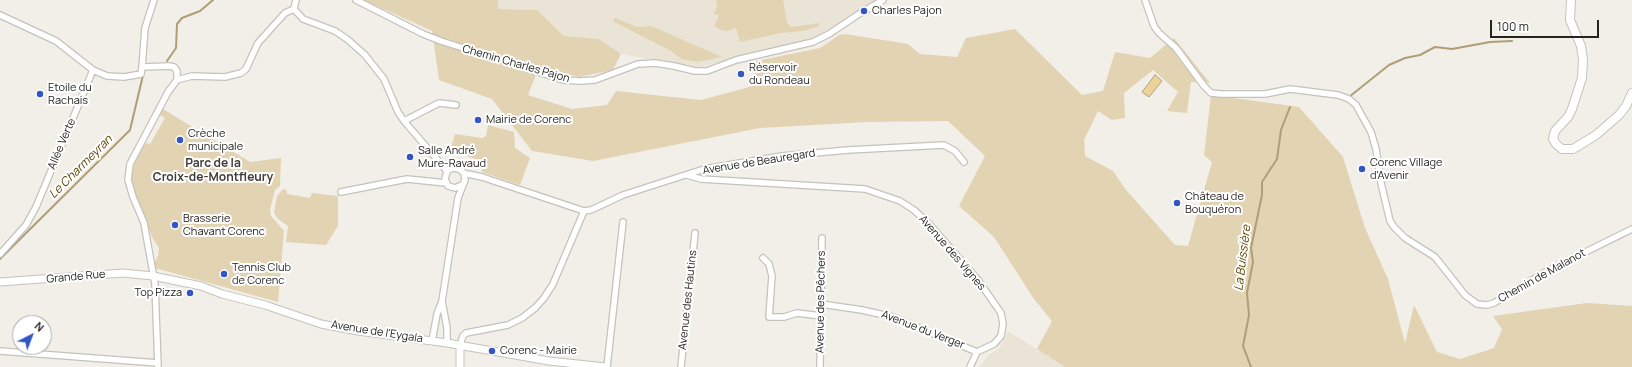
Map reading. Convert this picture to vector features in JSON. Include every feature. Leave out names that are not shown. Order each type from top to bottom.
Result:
[{"type":"main road","points":[[1571,0],[1570,20],[1581,46],[1582,78],[1568,117],[1555,131],[1553,139],[1556,144],[1562,149],[1573,149],[1596,135],[1619,115],[1626,106],[1632,93]]},
{"type":"street","points":[[0,15],[56,41],[93,70],[107,76],[124,77],[140,74],[142,67],[145,28],[154,0]]},
{"type":"street","points":[[294,9],[296,0]]},
{"type":"street","name":"Chemin Charles Pajon","points":[[356,0],[423,34],[447,44],[563,80],[580,82],[595,80],[638,64],[655,63],[695,71],[707,71],[736,60],[818,40],[883,0]]},
{"type":"street","name":"Chemin de Malanot","points":[[1145,0],[1154,26],[1159,33],[1176,48],[1204,86],[1211,93],[1265,94],[1290,89],[1338,95],[1349,99],[1356,105],[1368,126],[1376,149],[1381,183],[1390,220],[1394,227],[1405,238],[1435,257],[1465,295],[1477,304],[1487,305],[1494,303],[1547,271],[1632,228]]},
{"type":"street","points":[[177,80],[192,76],[225,77],[241,73],[246,68],[258,43],[285,13],[294,9]]},
{"type":"street","points":[[294,9],[303,19],[341,35],[365,55],[384,79],[398,112],[404,121],[447,171]]},
{"type":"street","points":[[0,351],[158,365],[155,284],[144,223],[132,197],[128,180],[130,164],[168,92],[177,80],[177,71],[174,67],[169,66],[142,67]]},
{"type":"street","name":"Allée Verte","points":[[0,254],[26,225],[36,207],[93,70]]},
{"type":"street","points":[[404,121],[439,103],[456,105]]},
{"type":"street","name":"Avenue de Beauregard","points":[[584,211],[591,210],[623,195],[686,175],[723,165],[782,156],[896,147],[944,145],[955,151],[964,162]]},
{"type":"street","points":[[432,341],[437,314],[442,301],[458,198],[465,180],[462,170],[456,168],[447,171]]},
{"type":"street","points":[[447,171],[445,177],[446,183],[458,198]]},
{"type":"street","points":[[460,367],[461,339],[466,333],[508,325],[526,314],[544,298],[553,284],[584,211],[479,176],[464,174]]},
{"type":"street","name":"Avenue des Vignes","points":[[686,175],[701,179],[865,189],[900,201],[914,210],[930,225],[978,280],[1001,313],[1003,324],[1001,336],[994,344],[977,352]]},
{"type":"street","points":[[341,192],[407,179],[446,183]]},
{"type":"street","points":[[451,188],[457,188],[462,185]]},
{"type":"street","points":[[606,367],[623,222]]},
{"type":"street","name":"Avenue des Hautins","points":[[681,367],[695,233]]},
{"type":"street","name":"Avenue des Pêchers","points":[[820,367],[822,238]]},
{"type":"street","points":[[763,258],[769,264],[772,276],[769,317],[784,317],[797,313],[821,316]]},
{"type":"street","name":"Grande Rue","points":[[0,282],[123,273],[153,276]]},
{"type":"street","name":"Avenue de l'Eygala","points":[[153,276],[201,286],[222,294],[265,305],[321,324],[358,331],[460,345],[549,361],[606,367]]},
{"type":"street","points":[[442,301],[447,328],[447,343]]},
{"type":"street","name":"Avenue du Verger","points":[[821,304],[870,311],[893,317],[977,352]]},
{"type":"street","points":[[970,367],[977,352]]},
{"type":"shaded area","points":[[364,0],[498,0],[498,9],[537,10],[564,36],[599,39],[621,54],[613,70],[579,77],[539,67],[528,95],[572,109],[607,105],[616,91],[701,100],[753,86],[756,61],[820,48],[839,35],[845,34],[908,44],[920,54],[957,57],[966,38],[1015,29],[1082,95],[1103,91],[1115,52],[1150,58],[1174,38],[1210,83],[1191,82],[1187,113],[1167,111],[1178,92],[1153,70],[1124,93],[1125,118],[1112,120],[1098,111],[1084,140],[1085,156],[1113,171],[1126,190],[1175,245],[1188,246],[1212,162],[1204,155],[1211,95],[1299,107],[1343,157],[1365,228],[1388,279],[1405,343],[1414,305],[1437,352],[1460,359],[1494,348],[1502,329],[1493,316],[1587,303],[1632,306],[1632,367],[1065,367],[1037,349],[1052,321],[1034,299],[994,237],[959,206],[985,156],[948,121],[867,122],[760,128],[593,161],[532,151],[492,99],[439,80],[432,31]]},
{"type":"shaded area","points":[[498,0],[877,0],[818,37],[701,67],[691,67],[621,54],[599,39],[564,36],[537,10],[498,9]]},
{"type":"shaded area","points":[[716,0],[783,0],[787,23],[791,27],[820,23],[817,27],[802,31],[781,33],[740,42],[736,28],[727,31],[721,30],[714,26],[719,16],[714,13],[717,7]]},
{"type":"shaded area","points":[[615,18],[637,27],[651,26],[722,57],[698,62],[681,59],[671,51],[613,21]]},
{"type":"shaded area","points":[[1155,75],[1162,81],[1149,97],[1142,92]]},
{"type":"shaded area","points":[[163,109],[250,162],[281,158],[280,186],[275,190],[270,210],[271,216],[284,231],[278,302],[155,268],[159,248],[152,237],[138,202],[131,179],[134,164],[144,145],[147,143],[150,144],[165,118],[160,115]]},
{"type":"shaded area","points":[[488,125],[514,132],[515,148],[530,158],[520,185],[482,172],[483,162],[450,150],[455,134],[482,138],[486,136]]},
{"type":"shaded area","points":[[286,189],[287,194],[310,198],[312,193],[338,196],[338,226],[326,245],[286,242],[288,226],[278,219],[274,213],[277,196],[282,190]]},
{"type":"shaded area","points":[[1008,331],[1065,367],[979,367],[988,356],[1000,347]]},
{"type":"waterway","name":"Le Charmeyran","points":[[167,61],[176,48],[177,24],[182,18],[200,11],[213,0]]},
{"type":"waterway","name":"La Buissière","points":[[1349,97],[1389,65],[1405,58],[1420,55],[1435,47],[1452,49],[1490,42],[1512,41]]},
{"type":"waterway","name":"Le Charmeyran","points":[[0,259],[130,130],[144,71]]},
{"type":"waterway","name":"La Buissière","points":[[1251,367],[1243,346],[1249,315],[1247,293],[1253,262],[1251,248],[1262,195],[1262,182],[1277,159],[1281,130],[1290,107]]},
{"type":"place","name":"Charles Pajon","points":[[864,11]]},
{"type":"place","name":"Réservoir du Rondeau","points":[[741,74]]},
{"type":"place","name":"Etoile du Rachais","points":[[40,94]]},
{"type":"place","name":"Mairie de Corenc","points":[[478,120]]},
{"type":"place","name":"Crèche municipale","points":[[180,140]]},
{"type":"place","name":"Salle André Mure-Ravaud","points":[[410,157]]},
{"type":"place","name":"Corenc Village d'Avenir","points":[[1362,169]]},
{"type":"place","name":"Château de Bouquéron","points":[[1177,203]]},
{"type":"place","name":"Brasserie Chavant Corenc","points":[[175,225]]},
{"type":"place","name":"Tennis Club de Corenc","points":[[224,274]]},
{"type":"place","name":"Top Pizza","points":[[190,293]]},
{"type":"place","name":"Corenc - Mairie","points":[[492,351]]},
{"type":"district","name":"Parc de la Croix-de-Montfleury","points":[[213,171]]}]
